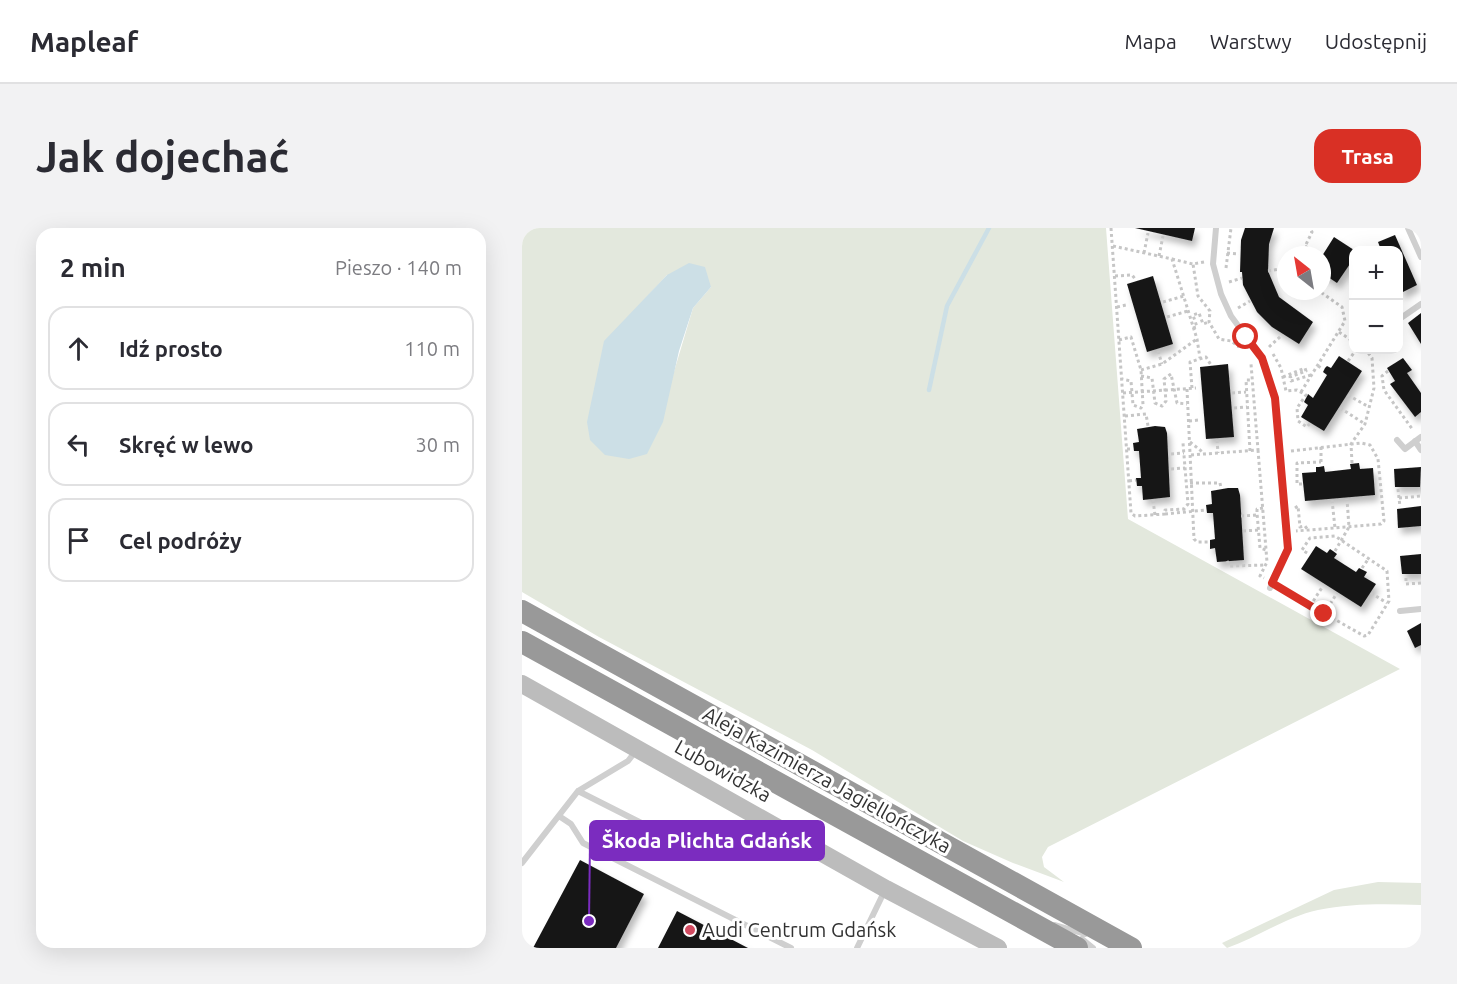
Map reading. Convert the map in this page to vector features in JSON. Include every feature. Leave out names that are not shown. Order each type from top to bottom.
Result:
[{"type":"highway","name":"Aleja Kazimierza Jagiellończyka","points":[[522,611],[1129,948]]},
{"type":"highway","name":"Aleja Kazimierza Jagiellończyka","points":[[522,642],[1003,908],[1073,939]]},
{"type":"street","name":"Lubowidzka","points":[[522,684],[886,889],[998,948]]},
{"type":"lane","points":[[1216,228],[1214,264],[1221,294],[1231,316],[1262,358],[1275,398],[1288,549],[1271,586]]},
{"type":"lane","points":[[1408,228],[1421,257]]},
{"type":"lane","points":[[1403,317],[1421,304]]},
{"type":"lane","points":[[1397,440],[1404,449],[1418,439],[1421,450]]},
{"type":"lane","points":[[1400,611],[1421,609]]},
{"type":"lane","points":[[522,863],[578,791],[628,761],[638,749]]},
{"type":"lane","points":[[578,791],[683,844]]},
{"type":"lane","points":[[559,816],[571,824],[583,843],[790,948]]},
{"type":"lane","points":[[1016,884],[1073,939],[1093,948]]},
{"type":"lane","points":[[857,948],[886,889]]},
{"type":"lane","points":[[1073,939],[1129,948]]},
{"type":"path","points":[[1111,228],[1131,513],[1135,516],[1206,510]]},
{"type":"path","points":[[1231,228],[1227,253],[1229,282],[1232,291]]},
{"type":"path","points":[[1305,246],[1312,232],[1310,228]]},
{"type":"path","points":[[1144,253],[1148,233]]},
{"type":"path","points":[[1159,256],[1163,236]]},
{"type":"path","points":[[1112,246],[1193,264],[1205,262],[1205,253]]},
{"type":"path","points":[[1227,253],[1239,254]]},
{"type":"path","points":[[1172,260],[1197,339],[1200,358]]},
{"type":"path","points":[[1193,264],[1198,296],[1210,311],[1209,322],[1219,339],[1232,341],[1244,352]]},
{"type":"path","points":[[1268,271],[1277,270]]},
{"type":"path","points":[[1115,276],[1132,275],[1136,280]]},
{"type":"path","points":[[1229,282],[1242,278]]},
{"type":"path","points":[[1163,302],[1184,296]]},
{"type":"path","points":[[1235,299],[1244,315]]},
{"type":"path","points":[[1301,392],[1344,321],[1342,307],[1331,299]]},
{"type":"path","points":[[1238,308],[1250,301]]},
{"type":"path","points":[[1117,307],[1126,305]]},
{"type":"path","points":[[1167,317],[1188,311]]},
{"type":"path","points":[[1193,328],[1197,327],[1193,315],[1199,313],[1203,324],[1209,322]]},
{"type":"path","points":[[1339,332],[1349,339]]},
{"type":"path","points":[[1269,347],[1282,335]]},
{"type":"path","points":[[1119,340],[1136,336]]},
{"type":"path","points":[[1122,379],[1131,381],[1133,405],[1138,409],[1143,405],[1142,376],[1131,337]]},
{"type":"path","points":[[1141,370],[1162,364],[1197,339]]},
{"type":"path","points":[[1261,339],[1269,347],[1283,377],[1286,391],[1301,392],[1305,395],[1297,408],[1298,421],[1307,427],[1310,423]]},
{"type":"path","points":[[1158,351],[1162,364]]},
{"type":"path","points":[[1348,361],[1353,354]]},
{"type":"path","points":[[1352,463],[1351,444],[1365,424],[1374,388],[1372,358],[1369,354]]},
{"type":"path","points":[[1123,393],[1194,388],[1191,362],[1200,358],[1209,359],[1212,364]]},
{"type":"path","points":[[1251,359],[1266,550],[1266,565],[1260,576],[1271,586],[1364,636],[1388,604],[1387,570],[1335,536],[1310,538],[1302,550],[1309,554]]},
{"type":"path","points":[[1318,366],[1323,369]]},
{"type":"path","points":[[1283,377],[1305,368],[1306,371],[1290,377],[1291,381],[1311,375]]},
{"type":"path","points":[[1388,371],[1382,376],[1384,390],[1418,439]]},
{"type":"path","points":[[1142,376],[1152,378],[1155,403],[1162,406],[1166,401],[1164,379],[1168,374],[1174,377],[1177,403],[1187,404]]},
{"type":"path","points":[[1250,450],[1246,380],[1252,380]]},
{"type":"path","points":[[1186,389],[1194,539],[1197,542],[1208,542]]},
{"type":"path","points":[[1232,393],[1246,392]]},
{"type":"path","points":[[1348,395],[1369,407]]},
{"type":"path","points":[[1233,408],[1247,407]]},
{"type":"path","points":[[1340,408],[1365,424]]},
{"type":"path","points":[[1125,416],[1146,414],[1148,426]]},
{"type":"path","points":[[1188,421],[1199,420]]},
{"type":"path","points":[[1217,440],[1218,453]]},
{"type":"path","points":[[1165,514],[1165,510],[1184,509],[1188,504],[1183,442]]},
{"type":"path","points":[[1190,442],[1205,454]]},
{"type":"path","points":[[1296,449],[1366,444],[1374,449],[1378,459],[1377,478],[1384,521],[1381,524],[1297,531],[1295,507],[1298,506],[1300,527],[1305,526],[1308,530]]},
{"type":"path","points":[[1302,484],[1297,484],[1296,463],[1321,463],[1320,447]]},
{"type":"path","points":[[1127,449],[1133,449]]},
{"type":"path","points":[[1191,455],[1258,450]]},
{"type":"path","points":[[1171,454],[1184,453]]},
{"type":"path","points":[[1171,470],[1185,468]]},
{"type":"path","points":[[1129,481],[1136,480]]},
{"type":"path","points":[[1190,483],[1213,481],[1220,483],[1221,488]]},
{"type":"path","points":[[1398,489],[1400,507]]},
{"type":"path","points":[[1399,498],[1421,496]]},
{"type":"path","points":[[1335,551],[1349,527],[1347,498]]},
{"type":"path","points":[[1153,500],[1155,515]]},
{"type":"path","points":[[1332,500],[1335,528]]},
{"type":"path","points":[[1263,508],[1257,509],[1258,530],[1260,548],[1266,550]]},
{"type":"path","points":[[1241,516],[1257,515]]},
{"type":"path","points":[[1243,531],[1258,530]]},
{"type":"path","points":[[1362,568],[1369,558]]},
{"type":"path","points":[[1227,561],[1230,566],[1266,565]]},
{"type":"path","points":[[1406,578],[1406,584],[1421,583]]},
{"type":"path","points":[[1310,606],[1323,586]]},
{"type":"path","points":[[1324,614],[1336,593]]},
{"type":"path","points":[[1371,593],[1388,604]]},
{"type":"shaded area","points":[[522,228],[1106,228],[1128,519],[1400,669],[1048,847],[1042,857],[1044,867],[1064,882],[963,841],[812,750],[599,637],[522,592]],"holes":[[[667,275],[711,287],[693,308],[670,385],[630,315]]]},
{"type":"shaded area","points":[[689,263],[705,267],[711,287],[693,308],[679,351],[663,422],[647,454],[629,459],[605,455],[590,440],[587,422],[604,341],[667,275]]},
{"type":"shaded area","points":[[1378,882],[1421,883],[1421,905],[1357,905],[1318,910],[1295,917],[1227,948],[1222,943],[1334,890]]},
{"type":"building","points":[[1135,228],[1195,228],[1192,241]]},
{"type":"building","points":[[1245,228],[1274,228],[1269,244],[1268,271],[1277,292],[1277,300],[1283,300],[1313,322],[1299,344],[1272,327],[1257,312],[1243,285],[1242,272],[1240,272],[1241,240]]},
{"type":"building","points":[[1395,235],[1400,246],[1380,246],[1378,242]]},
{"type":"building","points":[[1334,237],[1349,247],[1349,265],[1337,283],[1331,279],[1331,246],[1328,246]]},
{"type":"building","points":[[1403,253],[1417,285],[1403,292]]},
{"type":"building","points":[[1153,276],[1173,344],[1147,352],[1127,284]]},
{"type":"building","points":[[1421,313],[1421,344],[1408,323]]},
{"type":"building","points":[[1339,356],[1362,371],[1324,431],[1301,417],[1308,405],[1304,402],[1308,394],[1313,398],[1327,375],[1323,372],[1325,368],[1327,366],[1331,368]]},
{"type":"building","points":[[1403,358],[1412,370],[1407,373],[1421,393],[1421,412],[1415,417],[1390,384],[1395,381],[1387,368]]},
{"type":"building","points":[[1228,364],[1234,437],[1206,439],[1200,367]]},
{"type":"building","points":[[1165,427],[1167,433],[1170,497],[1143,500],[1142,486],[1137,486],[1136,478],[1141,478],[1139,451],[1134,451],[1133,443],[1139,442],[1137,429]]},
{"type":"building","points":[[1359,463],[1360,469],[1373,468],[1375,495],[1305,501],[1302,473],[1316,472],[1316,467],[1324,466],[1325,472],[1351,469],[1350,464]]},
{"type":"building","points":[[1421,467],[1420,487],[1395,487],[1394,469]]},
{"type":"building","points":[[1238,488],[1240,495],[1244,560],[1217,562],[1215,548],[1210,549],[1210,540],[1215,539],[1213,513],[1207,513],[1206,505],[1212,504],[1211,491]]},
{"type":"building","points":[[1421,506],[1421,526],[1398,528],[1397,509]]},
{"type":"building","points":[[1316,546],[1327,553],[1330,549],[1337,554],[1334,558],[1356,572],[1359,568],[1367,572],[1364,577],[1376,584],[1361,607],[1301,569]]},
{"type":"building","points":[[1421,554],[1421,574],[1402,574],[1400,556]]},
{"type":"building","points":[[1421,623],[1421,645],[1415,648],[1407,631]]},
{"type":"building","points":[[580,860],[644,894],[616,948],[533,948]]},
{"type":"building","name":"Audi Centrum Gdańsk","points":[[677,911],[748,948],[658,948]]},
{"type":"waterway","points":[[929,390],[947,306],[989,228]]},
{"type":"place","name":"Škoda Plichta Gdańsk","points":[[589,921]]},
{"type":"place","name":"Audi Centrum Gdańsk","points":[[690,930]]},
{"type":"route","points":[[1246,337],[1262,358],[1269,373],[1275,398],[1288,549],[1287,556],[1272,583],[1324,614]]}]
